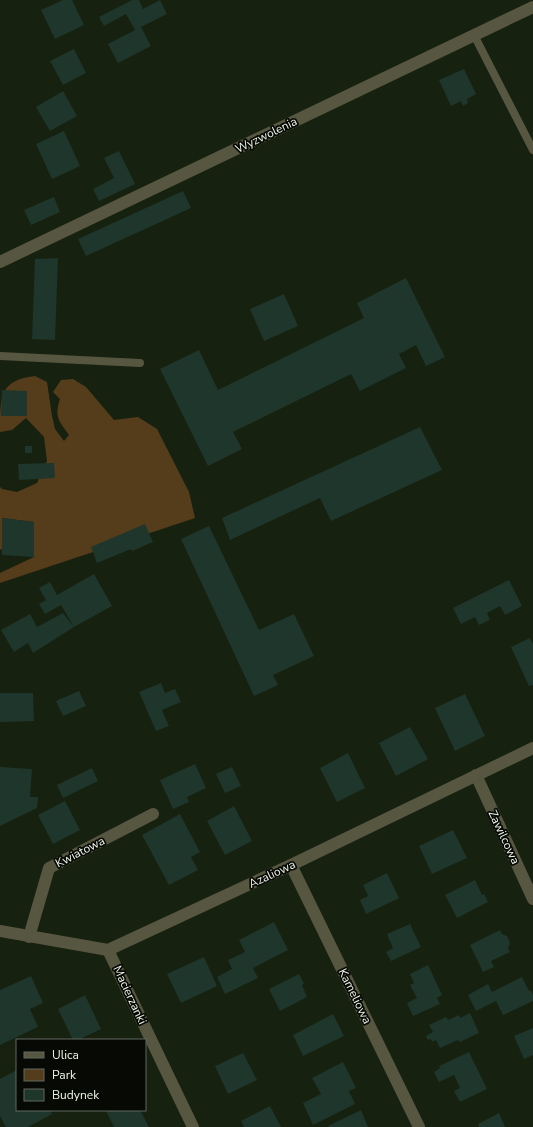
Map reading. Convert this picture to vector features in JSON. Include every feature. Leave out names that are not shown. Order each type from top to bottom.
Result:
[{"type":"street","name":"Wyzwolenia","points":[[0,262],[533,7]]},
{"type":"street","name":"Azaliowa","points":[[108,950],[291,865],[533,748]]},
{"type":"street","name":"Zawilcowa","points":[[476,775],[533,899]]},
{"type":"street","name":"Kwiatowa","points":[[29,937],[49,868],[153,814]]},
{"type":"street","name":"Kameliowa","points":[[291,865],[419,1127]]},
{"type":"street","points":[[0,931],[108,950]]},
{"type":"street","name":"Macierzanki","points":[[108,950],[193,1127]]},
{"type":"lane","points":[[474,35],[533,150]]},
{"type":"lane","points":[[0,356],[140,363]]},
{"type":"green space","points":[[35,376],[47,382],[55,429],[64,441],[69,435],[58,418],[57,410],[60,399],[53,392],[61,380],[73,379],[86,387],[114,420],[138,417],[157,429],[189,492],[195,518],[0,583],[0,573],[34,557],[34,522],[2,518],[2,550],[0,549],[0,487],[2,489],[17,492],[37,483],[47,461],[44,437],[26,418],[12,430],[0,432],[0,419],[4,392],[15,381]]},
{"type":"building","points":[[63,0],[72,0],[84,25],[55,39],[41,10]]},
{"type":"building","points":[[132,0],[139,0],[143,9],[160,0],[167,14],[141,27],[151,46],[118,63],[108,44],[135,30],[126,14],[104,26],[99,17]]},
{"type":"building","points":[[74,49],[86,73],[63,85],[50,61]]},
{"type":"building","points":[[464,69],[476,94],[467,99],[468,103],[463,106],[461,101],[451,106],[439,80]]},
{"type":"building","points":[[63,91],[77,116],[50,131],[36,107]]},
{"type":"building","points":[[64,131],[80,166],[52,179],[36,144]]},
{"type":"building","points":[[119,151],[135,184],[99,201],[93,189],[114,178],[104,158]]},
{"type":"building","points":[[183,191],[191,208],[86,256],[78,239]]},
{"type":"building","points":[[54,197],[60,212],[31,225],[24,210]]},
{"type":"building","points":[[58,258],[55,340],[32,339],[35,259]]},
{"type":"building","points":[[406,278],[445,357],[426,366],[416,345],[399,354],[406,368],[360,391],[351,374],[233,432],[242,449],[208,466],[160,369],[199,350],[218,390],[364,318],[357,303]]},
{"type":"building","points":[[284,294],[298,326],[264,341],[250,309]]},
{"type":"building","points":[[2,390],[27,391],[27,416],[1,416]]},
{"type":"building","points":[[420,427],[442,470],[331,521],[320,498],[230,540],[222,518]]},
{"type":"building","points":[[25,446],[32,446],[32,453],[25,453]]},
{"type":"building","points":[[54,463],[55,478],[19,480],[18,464]]},
{"type":"building","points":[[2,518],[34,522],[34,557],[2,555]]},
{"type":"building","points":[[145,524],[153,542],[97,563],[91,547]]},
{"type":"building","points":[[209,526],[259,630],[294,614],[314,656],[273,675],[278,685],[254,696],[181,539]]},
{"type":"building","points":[[94,574],[112,606],[74,627],[61,605],[45,614],[39,604],[46,600],[39,588],[50,582],[57,595]]},
{"type":"building","points":[[509,580],[522,606],[505,615],[500,606],[487,613],[490,620],[479,625],[475,617],[461,624],[453,608]]},
{"type":"building","points":[[63,613],[74,627],[33,653],[28,643],[14,652],[1,630],[30,614],[37,627]]},
{"type":"building","points":[[530,638],[533,644],[533,685],[529,686],[511,647]]},
{"type":"building","points":[[161,683],[165,693],[175,689],[181,702],[162,710],[169,726],[156,731],[139,692]]},
{"type":"building","points":[[79,691],[86,706],[63,716],[56,701]]},
{"type":"building","points":[[0,693],[33,693],[34,721],[0,722]]},
{"type":"building","points":[[465,694],[485,736],[455,751],[435,708]]},
{"type":"building","points":[[410,727],[428,759],[396,776],[379,743]]},
{"type":"building","points":[[348,753],[365,788],[337,802],[320,768]]},
{"type":"building","points":[[195,764],[206,788],[187,797],[189,802],[173,809],[160,780]]},
{"type":"building","points":[[0,767],[32,769],[30,797],[38,797],[37,808],[0,826]]},
{"type":"building","points":[[232,767],[241,786],[225,793],[216,774]]},
{"type":"building","points":[[92,768],[98,781],[63,798],[57,785]]},
{"type":"building","points":[[65,801],[80,830],[53,844],[38,815]]},
{"type":"building","points":[[234,806],[252,841],[225,855],[207,821]]},
{"type":"building","points":[[180,814],[200,852],[191,857],[198,870],[169,885],[142,835]]},
{"type":"building","points":[[453,830],[467,858],[432,874],[419,846]]},
{"type":"building","points":[[387,873],[399,898],[366,914],[360,900],[368,896],[363,885]]},
{"type":"building","points":[[475,880],[482,895],[484,894],[488,902],[457,918],[445,895]]},
{"type":"building","points":[[274,922],[288,950],[253,968],[258,978],[225,994],[217,977],[232,969],[228,960],[245,952],[239,940]]},
{"type":"building","points":[[410,924],[421,947],[391,961],[386,952],[393,948],[387,934]]},
{"type":"building","points":[[500,930],[502,934],[507,936],[510,943],[508,948],[510,952],[491,961],[494,967],[483,972],[470,945]]},
{"type":"building","points":[[204,957],[217,986],[181,1003],[167,974]]},
{"type":"building","points":[[428,965],[442,995],[437,998],[440,1004],[413,1016],[407,1003],[417,998],[410,985],[414,983],[410,974]]},
{"type":"building","points":[[299,974],[304,984],[302,985],[307,997],[280,1011],[269,989]]},
{"type":"building","points":[[31,976],[43,1003],[30,1009],[38,1027],[0,1045],[0,990]]},
{"type":"building","points":[[522,977],[529,991],[531,990],[533,1001],[503,1015],[496,1001],[476,1011],[468,995],[488,984],[492,992]]},
{"type":"building","points":[[85,995],[101,1029],[80,1039],[73,1039],[58,1009]]},
{"type":"building","points":[[470,1013],[479,1033],[460,1042],[458,1040],[440,1048],[436,1040],[432,1042],[431,1039],[428,1040],[426,1036],[433,1032],[429,1025],[446,1017],[448,1020],[459,1015],[460,1018]]},
{"type":"building","points":[[333,1014],[344,1036],[303,1056],[293,1035]]},
{"type":"building","points":[[533,1028],[533,1055],[524,1059],[514,1036]]},
{"type":"building","points":[[469,1052],[487,1089],[460,1102],[454,1091],[460,1088],[454,1075],[439,1082],[434,1072],[440,1068],[439,1066]]},
{"type":"building","points":[[243,1053],[257,1080],[228,1094],[215,1066]]},
{"type":"building","points":[[343,1062],[356,1088],[349,1091],[355,1104],[313,1125],[303,1103],[321,1094],[312,1078]]},
{"type":"building","points":[[16,1071],[16,1111],[50,1111],[52,1114],[28,1127],[6,1127],[0,1116],[0,1079]]},
{"type":"building","points":[[270,1106],[281,1127],[244,1127],[241,1121]]},
{"type":"building","points":[[361,1110],[368,1127],[328,1126]]},
{"type":"building","points":[[106,1111],[141,1111],[149,1127],[114,1127]]},
{"type":"building","points":[[499,1113],[505,1127],[479,1127],[478,1124]]}]
